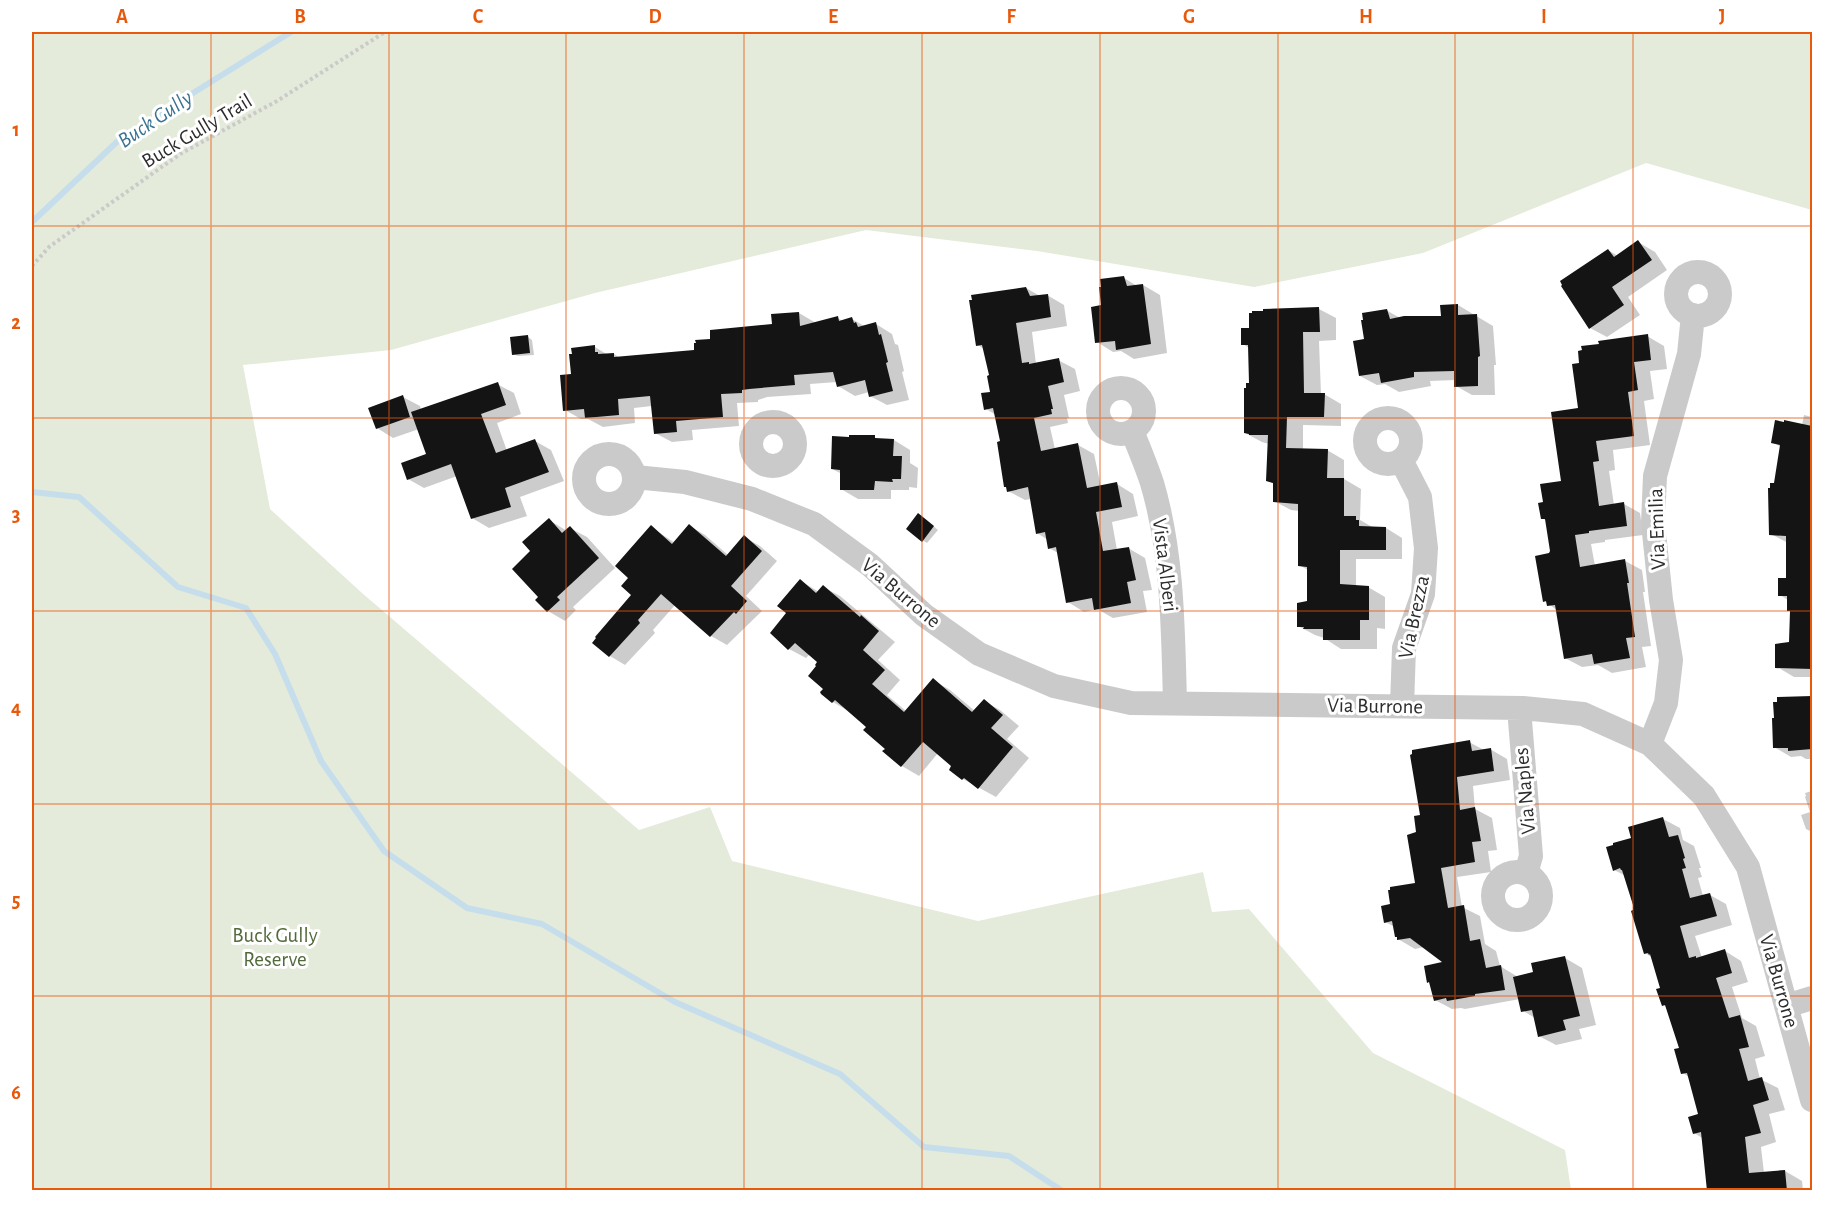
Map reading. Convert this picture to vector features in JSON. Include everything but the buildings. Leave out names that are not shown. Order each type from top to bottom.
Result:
[{"type":"street","name":"Via Emilia","points":[[1650,744],[1666,704],[1671,660],[1661,600],[1653,523],[1655,476],[1689,354],[1693,315]]},
{"type":"street","name":"Vista Alberi","points":[[1132,431],[1152,484],[1164,536],[1172,620],[1175,703]]},
{"type":"street","name":"Via Brezza","points":[[1401,460],[1420,497],[1426,548],[1423,594],[1404,648],[1401,706]]},
{"type":"street","points":[[752,499],[766,465]]},
{"type":"street","name":"Via Burrone","points":[[635,477],[685,482],[752,499],[814,524],[870,565],[924,615],[979,654],[1054,686],[1131,703],[1519,708],[1583,714],[1650,744],[1704,796],[1748,867],[1812,1100]]},
{"type":"street","name":"Via Naples","points":[[1519,708],[1531,856],[1526,873]]},
{"type":"street","points":[[1786,1006],[1812,998]]},
{"type":"path","name":"Buck Gully Trail","points":[[32,266],[49,248],[180,154],[278,101],[386,32]]},
{"type":"green space","name":"Buck Gully Reserve","points":[[32,32],[1812,32],[1812,210],[1646,163],[1423,253],[1254,287],[1037,251],[866,230],[595,293],[391,350],[243,365],[270,509],[362,593],[639,830],[710,807],[732,861],[978,921],[1203,872],[1212,912],[1249,909],[1373,1053],[1565,1150],[1571,1190],[32,1190]]},
{"type":"waterway","name":"Buck Gully","points":[[32,222],[121,138],[291,32]]},
{"type":"waterway","points":[[32,492],[79,497],[178,587],[246,608],[275,654],[321,761],[384,851],[467,908],[542,924],[675,1002],[840,1074],[924,1147],[1009,1156],[1061,1190]]}]
